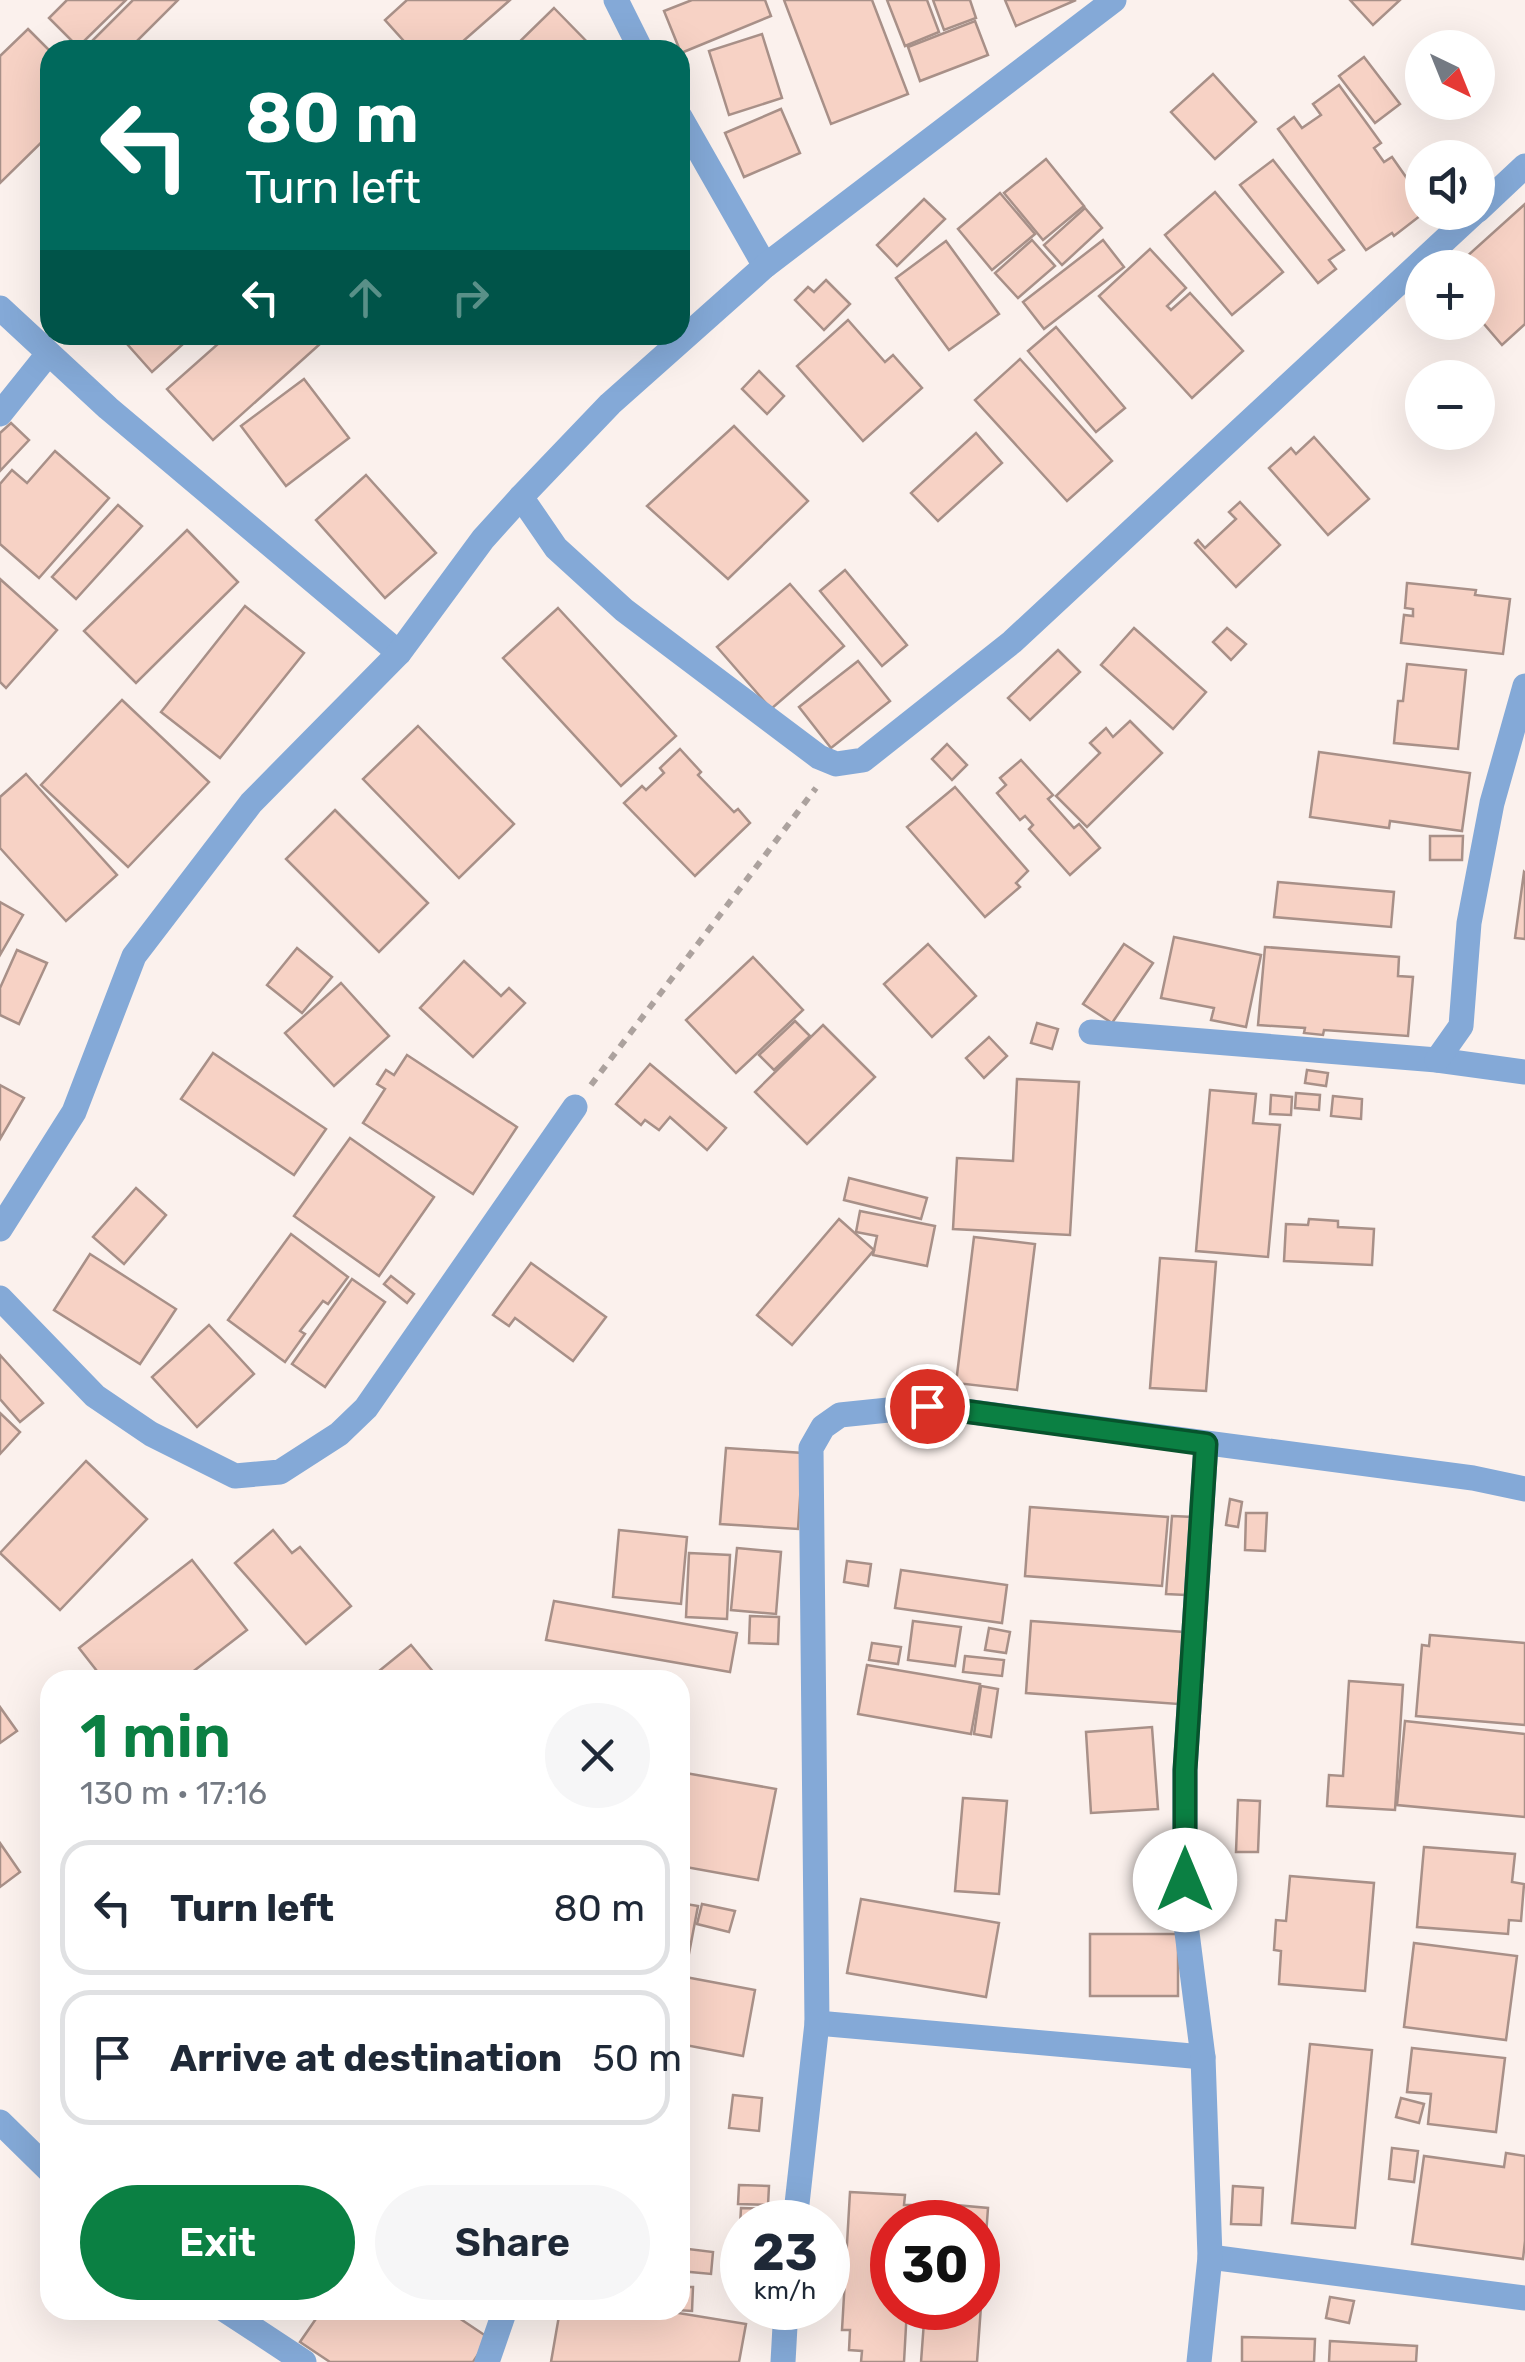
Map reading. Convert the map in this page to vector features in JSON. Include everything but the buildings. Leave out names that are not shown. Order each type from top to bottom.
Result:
[{"type":"street","points":[[616,0],[637,40]]},
{"type":"street","points":[[690,333],[765,266],[1114,0]]},
{"type":"street","points":[[690,135],[765,266]]},
{"type":"street","points":[[1495,194],[1525,166]]},
{"type":"street","points":[[521,497],[556,548],[624,610],[819,756],[836,764],[863,760],[1012,642],[1456,230]]},
{"type":"street","points":[[0,308],[226,510],[399,653]]},
{"type":"street","points":[[0,1229],[74,1112],[134,956],[251,803],[399,653],[483,539],[521,497],[610,404],[676,345]]},
{"type":"street","points":[[0,414],[48,354]]},
{"type":"street","points":[[1437,1060],[1461,1026],[1470,922],[1488,820],[1525,686]]},
{"type":"street","points":[[1461,1026],[1484,1066]]},
{"type":"street","points":[[1091,1032],[1437,1060],[1525,1072]]},
{"type":"street","points":[[0,1298],[95,1396],[151,1434],[235,1476],[280,1472],[339,1434],[366,1408],[576,1107]]},
{"type":"street","points":[[797,2200],[817,2023],[812,1448],[823,1427],[840,1415],[927,1406],[1472,1478],[1525,1489]]},
{"type":"street","points":[[1200,2362],[1210,2257],[1203,2058],[1185,1917],[1185,1788],[1206,1444]]},
{"type":"street","points":[[817,2023],[1203,2058]]},
{"type":"street","points":[[0,2122],[40,2160]]},
{"type":"street","points":[[1210,2257],[1525,2298]]},
{"type":"street","points":[[240,2320],[304,2362]]},
{"type":"street","points":[[487,2362],[502,2320]]},
{"type":"street","points":[[783,2362],[785,2330]]},
{"type":"path","points":[[576,1107],[800,806],[836,764]]},
{"type":"route","points":[[927,1406],[1206,1444],[1185,1770],[1185,1880]]}]
